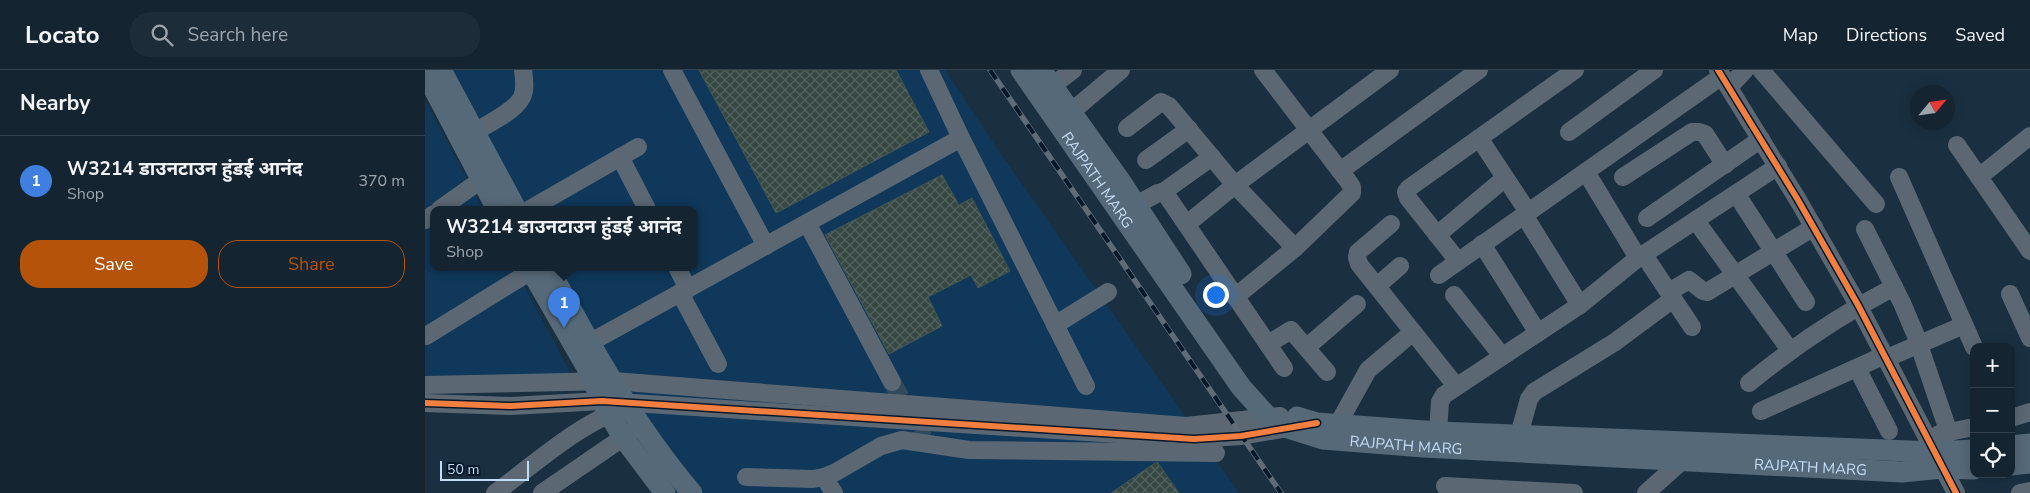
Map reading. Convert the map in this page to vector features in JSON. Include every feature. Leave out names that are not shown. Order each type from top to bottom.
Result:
[{"type":"main road","points":[[441,70],[514,206]]},
{"type":"main road","name":"RAJPATH MARG","points":[[1021,70],[1241,387],[1269,417],[1289,422],[1323,438],[1424,446],[1902,472],[1934,452]]},
{"type":"main road","points":[[425,72],[495,206]]},
{"type":"main road","name":"RAJPATH MARG","points":[[1047,78],[1136,205],[1248,376],[1268,401],[1289,422],[1438,432],[1934,452],[1970,450]]},
{"type":"main road","points":[[538,271],[591,342],[603,381]]},
{"type":"main road","points":[[538,271],[617,406],[622,436],[665,493]]},
{"type":"main road","points":[[617,406],[641,426],[650,441],[692,493]]},
{"type":"main road","points":[[2015,446],[2030,444]]},
{"type":"main road","name":"RAJPATH MARG","points":[[1934,452],[1970,467]]},
{"type":"main road","points":[[2015,465],[2030,463]]},
{"type":"street","points":[[475,132],[511,110],[522,98],[524,86],[523,70]]},
{"type":"street","points":[[672,70],[766,246]]},
{"type":"street","points":[[929,70],[961,138],[1086,386]]},
{"type":"street","points":[[1047,78],[1073,70]]},
{"type":"street","points":[[1071,112],[1121,70]]},
{"type":"street","points":[[1187,224],[1235,185],[1390,70]]},
{"type":"street","points":[[1340,171],[1479,70]]},
{"type":"street","points":[[1458,261],[1408,198],[1406,192],[1414,184],[1575,70]]},
{"type":"street","points":[[1569,132],[1654,70]]},
{"type":"street","points":[[1439,274],[1723,78],[1745,70]]},
{"type":"street","points":[[1761,70],[1876,204]]},
{"type":"street","points":[[1235,296],[1295,248],[1352,193],[1352,187],[1268,72]]},
{"type":"street","points":[[1723,78],[1778,166],[1858,305],[1886,356],[1934,452],[1951,491]]},
{"type":"street","points":[[1127,128],[1161,102],[1169,106],[1235,185],[1295,248]]},
{"type":"street","points":[[1146,160],[1189,129]]},
{"type":"street","points":[[1623,177],[1692,132],[1705,134],[1725,165]]},
{"type":"street","points":[[591,342],[961,138]]},
{"type":"street","points":[[1479,138],[1505,178],[1580,305]]},
{"type":"street","points":[[1979,177],[2029,138]]},
{"type":"street","points":[[1647,218],[1761,140]]},
{"type":"street","points":[[1957,145],[2030,251]]},
{"type":"street","points":[[535,206],[639,147]]},
{"type":"street","points":[[621,157],[646,206]]},
{"type":"street","points":[[1136,205],[1157,193],[1163,192],[1212,157]]},
{"type":"street","points":[[1438,432],[1440,402],[1444,395],[1580,305],[1641,256],[1737,195],[1778,166]]},
{"type":"street","points":[[1586,172],[1641,256],[1671,295],[1692,327]]},
{"type":"street","points":[[1899,177],[1972,343]]},
{"type":"street","points":[[1437,235],[1505,178]]},
{"type":"street","points":[[444,206],[481,180]]},
{"type":"street","points":[[1163,192],[1187,224],[1284,368]]},
{"type":"street","points":[[1737,195],[1806,302]]},
{"type":"street","points":[[1696,221],[1790,350]]},
{"type":"street","points":[[807,223],[892,382]]},
{"type":"street","points":[[1391,224],[1358,252],[1359,264],[1456,386]]},
{"type":"street","points":[[1519,435],[1529,398],[1534,392],[1615,342],[1689,280],[1707,292],[1814,227]]},
{"type":"street","points":[[1865,228],[1919,344],[1949,433]]},
{"type":"street","points":[[1482,244],[1538,333]]},
{"type":"street","points":[[1377,286],[1400,266]]},
{"type":"street","points":[[425,336],[531,271]]},
{"type":"street","points":[[678,271],[684,291],[718,364]]},
{"type":"street","points":[[1749,383],[1790,350],[1858,305],[1894,287]]},
{"type":"street","points":[[1055,325],[1108,292]]},
{"type":"street","points":[[2010,294],[2030,338]]},
{"type":"street","points":[[1454,295],[1503,356]]},
{"type":"street","points":[[1307,347],[1357,304]]},
{"type":"street","points":[[1761,411],[1857,368],[1964,325]]},
{"type":"street","points":[[1268,344],[1291,330],[1327,372]]},
{"type":"street","points":[[1338,424],[1368,370],[1413,332]]},
{"type":"street","points":[[1857,368],[1889,431]]},
{"type":"street","points":[[425,385],[603,381],[1186,426],[1269,417]]},
{"type":"street","points":[[425,403],[511,406],[617,406],[1194,439],[1241,436],[1289,422]]},
{"type":"street","points":[[495,493],[617,406]]},
{"type":"street","points":[[2015,417],[2030,412]]},
{"type":"street","points":[[542,493],[622,436],[641,426]]},
{"type":"street","points":[[1934,452],[1949,433],[1970,428]]},
{"type":"street","points":[[746,477],[824,478],[881,446],[902,440],[925,441],[969,450],[1217,453]]},
{"type":"street","points":[[1646,493],[1683,460]]},
{"type":"street","points":[[824,478],[834,493]]},
{"type":"street","points":[[1445,486],[1574,493]]},
{"type":"street","points":[[2020,493],[2030,491]]},
{"type":"shaded area","points":[[435,70],[945,70],[996,147],[1239,493],[676,493],[645,454],[542,271],[698,271],[698,206],[507,206]]},
{"type":"shaded area","points":[[425,100],[481,206],[430,206],[430,271],[516,271],[576,383],[425,381]]},
{"type":"building","points":[[699,70],[896,70],[929,132],[776,213]]},
{"type":"building","points":[[942,175],[959,205],[972,198],[1010,271],[978,288],[971,275],[928,297],[942,326],[889,354],[825,235]]},
{"type":"building","points":[[1155,463],[1158,463],[1179,493],[1111,493]]},
{"type":"tunnel","points":[[892,382],[924,438]]},
{"type":"railway","points":[[990,70],[1281,493]]},
{"type":"cycle path","points":[[1718,70],[1798,200],[1858,305],[1956,493]]},
{"type":"cycle path","points":[[425,403],[511,406],[602,401],[1194,439],[1241,436],[1317,423]]},
{"type":"place","name":"W3214 डाउनटाउन हुंडई आनंद","points":[[564,328]]}]
